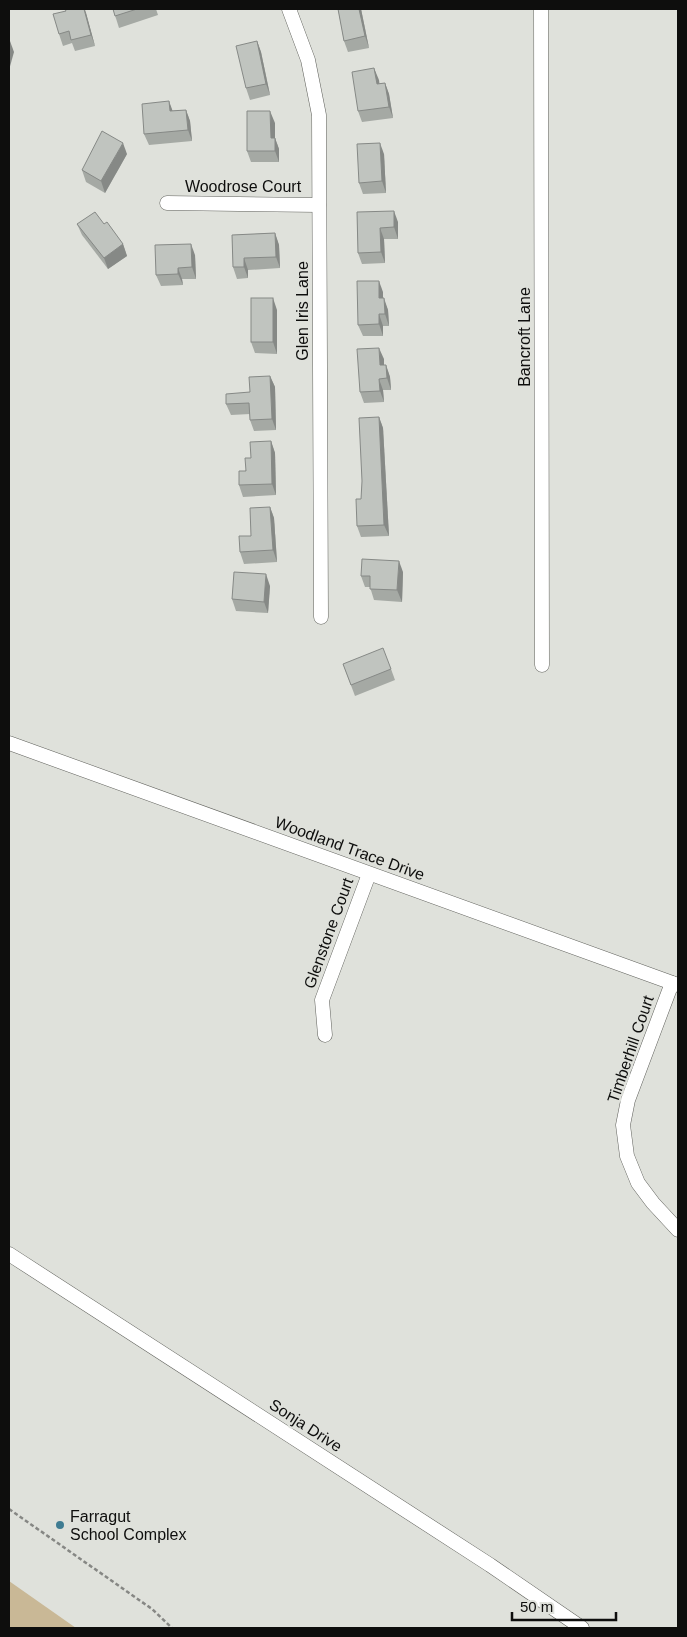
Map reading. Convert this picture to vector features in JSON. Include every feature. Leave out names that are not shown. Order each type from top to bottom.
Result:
[{"type":"street","name":"Glen Iris Lane","points":[[289,9],[308,60],[319,115],[321,617]]},
{"type":"street","name":"Bancroft Lane","points":[[541,9],[542,665]]},
{"type":"street","name":"Woodrose Court","points":[[168,203],[319,204]]},
{"type":"street","name":"Woodland Trace Drive","points":[[9,744],[234,823],[369,874],[675,984]]},
{"type":"street","name":"Glenstone Court","points":[[325,1035],[322,1000],[369,874]]},
{"type":"street","name":"Timberhill Court","points":[[675,984],[628,1100],[622,1126],[627,1156],[638,1183],[653,1203],[678,1230]]},
{"type":"street","name":"Sonja Drive","points":[[9,1254],[474,1555],[582,1628]]},
{"type":"path","points":[[9,1509],[152,1608],[172,1628]]},
{"type":"shaded area","points":[[9,1581],[76,1628],[9,1628]]},
{"type":"building","points":[[65,9],[84,9],[91,35],[71,40],[69,31],[59,34],[53,14],[66,11]]},
{"type":"building","points":[[113,9],[137,9],[115,16]]},
{"type":"building","points":[[338,9],[359,9],[365,36],[344,41]]},
{"type":"building","points":[[257,41],[266,84],[246,88],[236,46]]},
{"type":"building","points":[[374,68],[377,84],[385,83],[389,107],[358,111],[352,72]]},
{"type":"building","points":[[169,101],[170,111],[186,110],[188,130],[144,134],[142,104]]},
{"type":"building","points":[[247,111],[270,111],[271,138],[275,138],[275,151],[247,151]]},
{"type":"building","points":[[102,131],[123,143],[101,181],[82,170]]},
{"type":"building","points":[[380,143],[382,181],[359,183],[357,144]]},
{"type":"building","points":[[394,211],[394,227],[380,228],[381,252],[358,253],[357,212]]},
{"type":"building","points":[[95,212],[104,224],[107,222],[123,244],[104,258],[77,224]]},
{"type":"building","points":[[275,233],[276,257],[244,258],[244,267],[233,267],[232,235]]},
{"type":"building","points":[[191,244],[192,267],[178,268],[178,274],[156,275],[155,245]]},
{"type":"building","points":[[357,281],[379,281],[379,298],[384,298],[385,314],[379,314],[379,324],[358,325]]},
{"type":"building","points":[[251,298],[273,298],[273,342],[251,342]]},
{"type":"building","points":[[379,348],[380,365],[386,365],[387,378],[379,379],[380,391],[360,392],[357,349]]},
{"type":"building","points":[[270,376],[272,419],[250,420],[249,403],[226,404],[226,394],[250,392],[249,377]]},
{"type":"building","points":[[379,417],[384,525],[357,526],[356,499],[361,499],[362,481],[359,418]]},
{"type":"building","points":[[271,441],[272,484],[239,485],[239,471],[246,471],[245,458],[251,458],[250,442]]},
{"type":"building","points":[[270,507],[273,550],[240,552],[239,536],[251,536],[250,508]]},
{"type":"building","points":[[362,559],[399,561],[397,590],[370,589],[370,576],[361,576]]},
{"type":"building","points":[[234,572],[266,574],[264,602],[232,599]]},
{"type":"building","points":[[383,648],[391,669],[351,685],[343,664]]},
{"type":"place","name":"Farragut School Complex","points":[[60,1525]]}]
